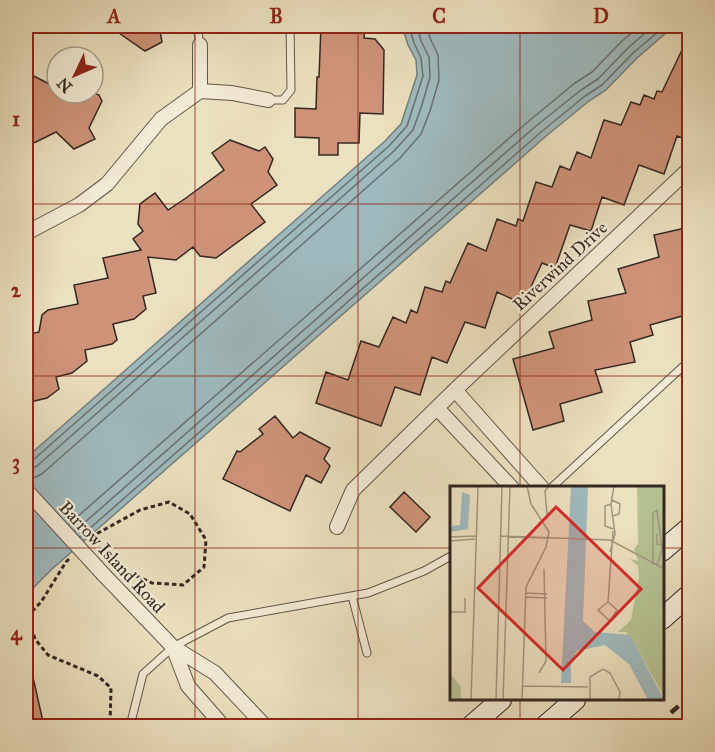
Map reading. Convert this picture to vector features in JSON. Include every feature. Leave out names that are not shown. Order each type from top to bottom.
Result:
[{"type":"main road","points":[[664,550],[690,527]]},
{"type":"main road","points":[[664,618],[690,594]]},
{"type":"main road","points":[[471,726],[499,701]]},
{"type":"main road","points":[[545,726],[573,701]]},
{"type":"street","points":[[200,45],[200,91]]},
{"type":"street","points":[[26,235],[79,205],[106,184],[161,119],[200,91],[232,93],[268,100]]},
{"type":"street","name":"Riverwind Drive","points":[[337,527],[353,490],[454,390],[690,168]]},
{"type":"street","points":[[454,390],[540,486]]},
{"type":"street","points":[[437,408],[510,486]]},
{"type":"street","name":"Barrow Island Road","points":[[26,490],[173,647],[215,673],[265,726]]},
{"type":"street","name":"Barrow Island Road","points":[[173,647],[188,686],[223,726]]},
{"type":"lane","points":[[197,26],[200,45]]},
{"type":"lane","points":[[268,100],[283,100],[291,90],[290,26]]},
{"type":"lane","points":[[553,486],[690,360]]},
{"type":"lane","points":[[130,726],[143,674],[173,647],[228,618],[368,592],[424,571],[450,557]]},
{"type":"lane","points":[[352,596],[367,653]]},
{"type":"water","points":[[402,26],[674,26],[637,58],[606,90],[545,137],[52,569],[26,595],[26,458],[385,141],[401,124],[417,75],[416,60]]},
{"type":"building","points":[[109,26],[159,26],[162,42],[145,51]]},
{"type":"building","points":[[321,26],[365,26],[364,38],[375,39],[384,50],[383,114],[360,113],[359,143],[338,143],[338,155],[319,155],[319,138],[295,137],[295,108],[316,109]]},
{"type":"building","points":[[690,33],[690,141],[677,136],[664,174],[639,165],[624,205],[602,197],[591,231],[570,225],[555,268],[542,263],[523,304],[497,292],[485,328],[465,322],[447,363],[432,357],[420,395],[395,387],[381,426],[316,403],[326,372],[348,380],[361,341],[379,347],[393,317],[406,323],[411,310],[417,313],[425,287],[442,292],[446,281],[450,283],[468,243],[486,251],[497,219],[516,226],[518,219],[523,221],[536,182],[552,187],[560,166],[570,170],[577,152],[591,158],[604,120],[621,125],[631,102],[640,105],[644,95],[654,99],[657,91],[662,92]]},
{"type":"building","points":[[26,72],[45,82],[45,105],[100,105],[89,128],[95,139],[74,149],[56,132],[26,145]]},
{"type":"building","points":[[230,140],[259,151],[265,147],[273,159],[268,172],[277,185],[251,204],[265,222],[216,258],[200,256],[193,247],[176,260],[148,257],[156,293],[143,296],[146,309],[134,319],[113,324],[117,340],[112,344],[85,350],[87,361],[72,373],[56,377],[59,389],[47,398],[26,403],[26,335],[39,332],[42,315],[48,310],[78,304],[74,285],[108,278],[103,258],[141,250],[133,239],[143,231],[138,224],[140,204],[155,193],[168,210],[186,198],[224,170],[212,153]]},
{"type":"building","points":[[690,227],[690,309],[682,316],[650,325],[653,335],[630,342],[635,362],[595,370],[602,392],[560,404],[564,421],[533,430],[513,359],[554,348],[549,332],[592,320],[588,301],[626,293],[618,269],[659,257],[654,235]]},
{"type":"building","points":[[275,416],[293,438],[300,432],[330,448],[324,459],[330,466],[321,483],[306,475],[290,511],[223,479],[237,451],[240,452],[263,434],[259,429]]},
{"type":"building","points":[[404,492],[430,517],[416,532],[390,507]]},
{"type":"building","points":[[32,673],[44,726],[26,726],[26,674]]},
{"type":"railway","points":[[656,726],[690,696]]},
{"type":"railway","points":[[674,726],[690,712]]}]
